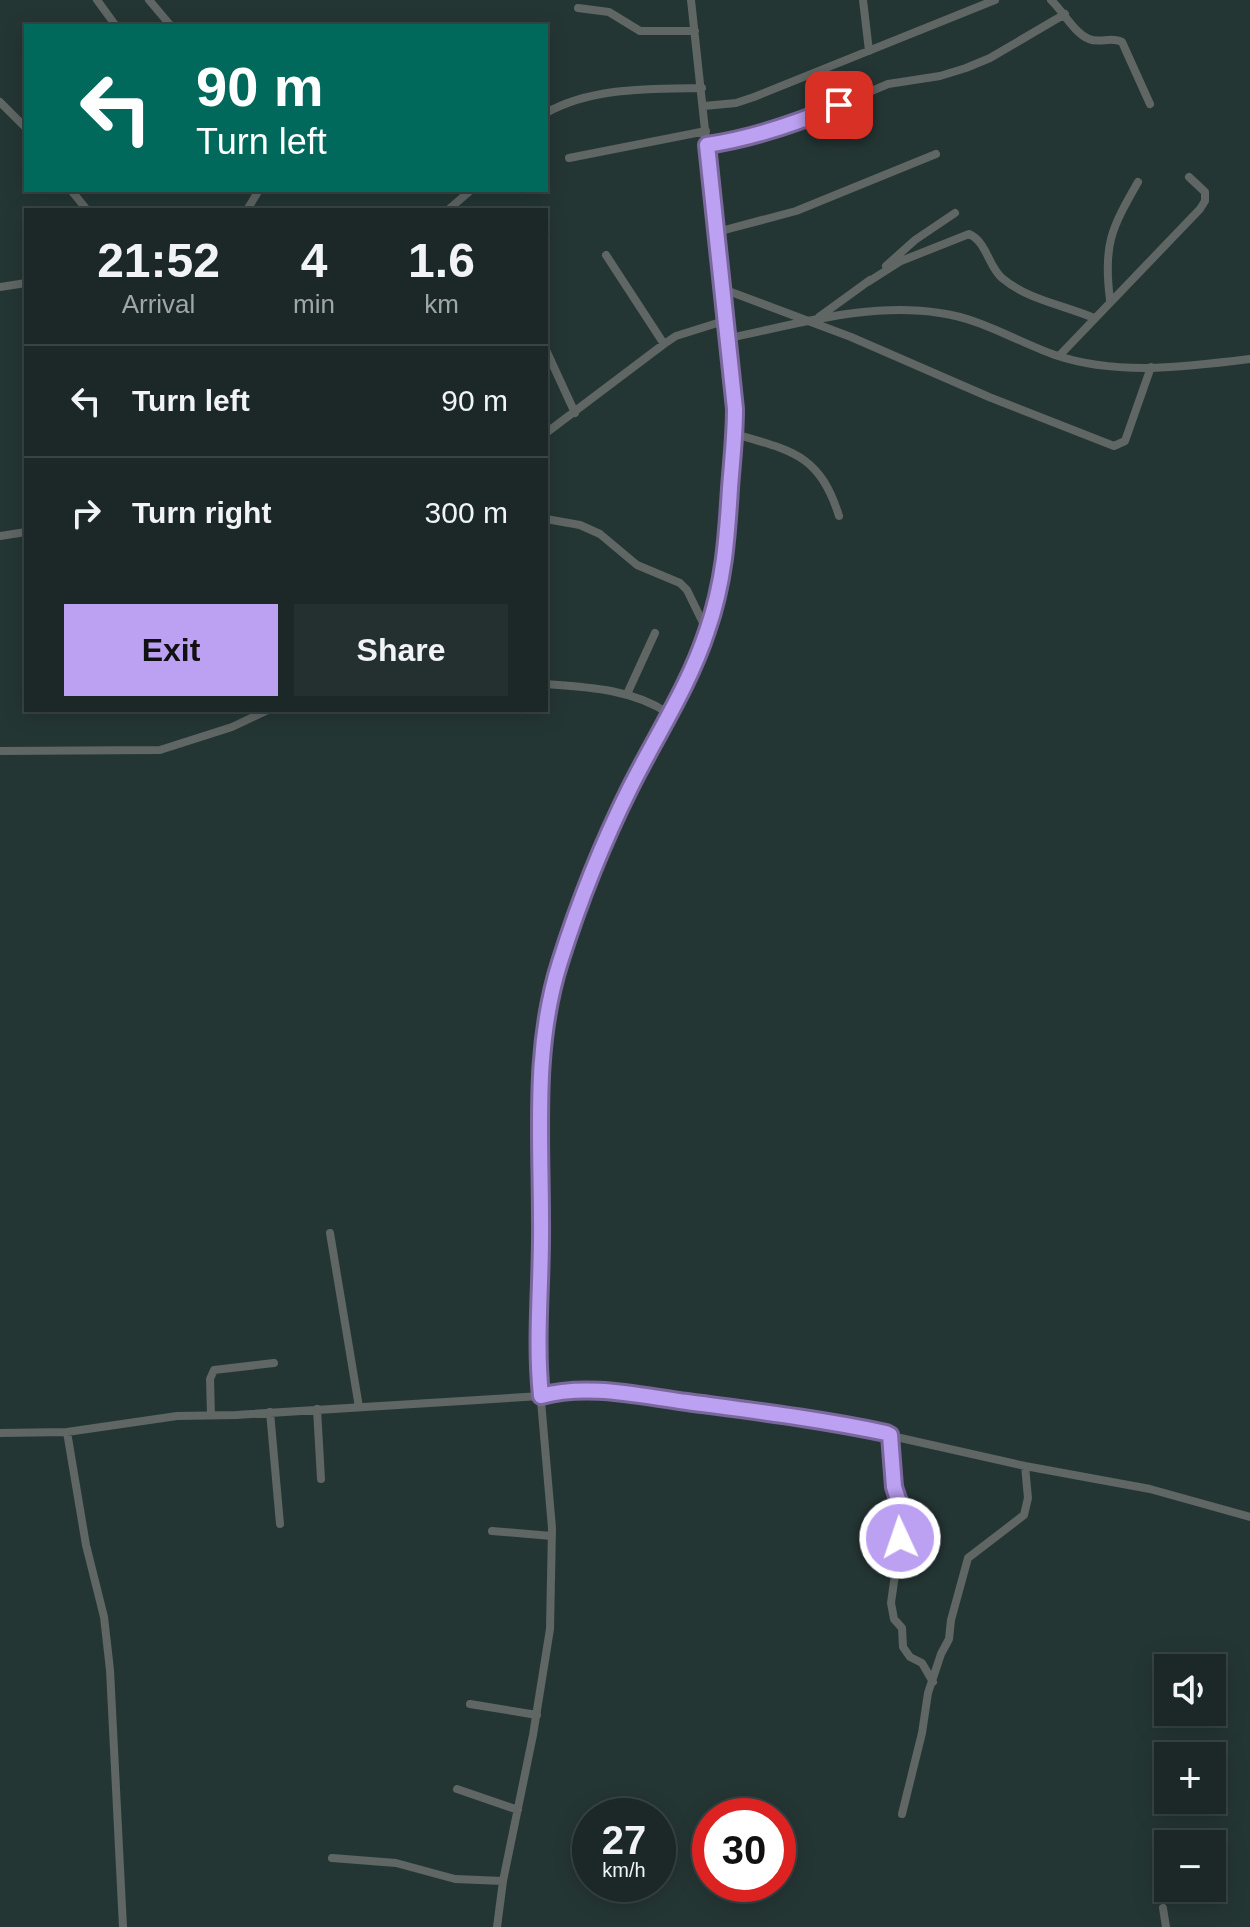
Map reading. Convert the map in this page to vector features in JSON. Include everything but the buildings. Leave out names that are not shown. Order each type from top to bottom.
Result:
[{"type":"street","points":[[97,0],[115,24]]},
{"type":"street","points":[[149,0],[169,24]]},
{"type":"street","points":[[497,1927],[550,1629],[552,1536],[538,1366],[541,1222],[539,1085],[546,1019],[559,963],[599,850],[683,689],[707,631],[725,567],[735,434],[729,338],[691,0]]},
{"type":"street","points":[[863,0],[869,51]]},
{"type":"street","points":[[704,106],[736,103],[754,97],[995,0]]},
{"type":"street","points":[[1051,0],[1086,38],[1114,38],[1122,42],[1150,104]]},
{"type":"street","points":[[578,8],[609,12],[640,31],[695,31]]},
{"type":"street","points":[[707,145],[780,130],[888,84],[940,76],[966,68],[990,58],[1065,14]]},
{"type":"street","points":[[548,112],[563,104],[620,92],[702,88]]},
{"type":"street","points":[[0,102],[24,126]]},
{"type":"street","points":[[569,158],[706,131]]},
{"type":"street","points":[[717,232],[796,211],[936,154]]},
{"type":"street","points":[[1059,356],[1205,201],[1205,192],[1189,177]]},
{"type":"street","points":[[1110,300],[1106,272],[1110,236],[1138,182]]},
{"type":"street","points":[[73,192],[85,208]]},
{"type":"street","points":[[450,208],[469,192]]},
{"type":"street","points":[[868,282],[915,240],[955,213]]},
{"type":"street","points":[[813,319],[901,261],[969,234],[982,245],[1000,276],[1041,299],[1094,318]]},
{"type":"street","points":[[606,255],[664,344]]},
{"type":"street","points":[[0,287],[24,283]]},
{"type":"street","points":[[723,289],[813,319],[989,397],[1114,446],[1125,441],[1151,367]]},
{"type":"street","points":[[729,338],[874,309],[942,313],[966,319],[1059,356],[1114,366],[1151,367],[1250,359]]},
{"type":"street","points":[[548,432],[676,336],[727,320]]},
{"type":"street","points":[[548,354],[575,413]]},
{"type":"street","points":[[735,434],[797,456],[819,471],[828,483],[839,516]]},
{"type":"street","points":[[548,519],[580,525],[600,534],[637,565],[680,583],[687,590],[707,631]]},
{"type":"street","points":[[0,536],[24,532]]},
{"type":"street","points":[[627,694],[655,633]]},
{"type":"street","points":[[548,684],[627,694],[668,713]]},
{"type":"street","points":[[0,751],[160,750],[232,727],[264,712]]},
{"type":"street","points":[[330,1233],[359,1407]]},
{"type":"street","points":[[211,1415],[210,1379],[214,1370],[274,1363]]},
{"type":"street","points":[[0,1433],[67,1432],[177,1416],[541,1396],[558,1391],[623,1393],[816,1419],[1025,1466],[1150,1489],[1250,1517]]},
{"type":"street","points":[[317,1409],[321,1479]]},
{"type":"street","points":[[270,1412],[280,1524]]},
{"type":"street","points":[[67,1432],[86,1545],[104,1617],[110,1670],[123,1927]]},
{"type":"street","points":[[890,1435],[894,1487],[901,1508],[902,1524],[891,1603],[894,1619],[902,1628],[903,1647],[910,1657],[922,1663],[933,1682]]},
{"type":"street","points":[[902,1814],[922,1733],[928,1693],[949,1639],[968,1558],[1024,1515],[1028,1498],[1025,1466]]},
{"type":"street","points":[[492,1531],[552,1536]]},
{"type":"street","points":[[470,1704],[537,1715]]},
{"type":"street","points":[[457,1789],[518,1810]]},
{"type":"street","points":[[332,1858],[396,1863],[455,1879],[503,1881]]},
{"type":"street","points":[[1163,1908],[1166,1927]]},
{"type":"route","points":[[839,105],[780,130],[707,145],[735,409],[725,567],[707,631],[683,689],[599,850],[559,963],[540,1055],[538,1366],[541,1396],[558,1391],[623,1393],[816,1419],[886,1433],[890,1435],[894,1487],[901,1508],[900,1538]]}]
